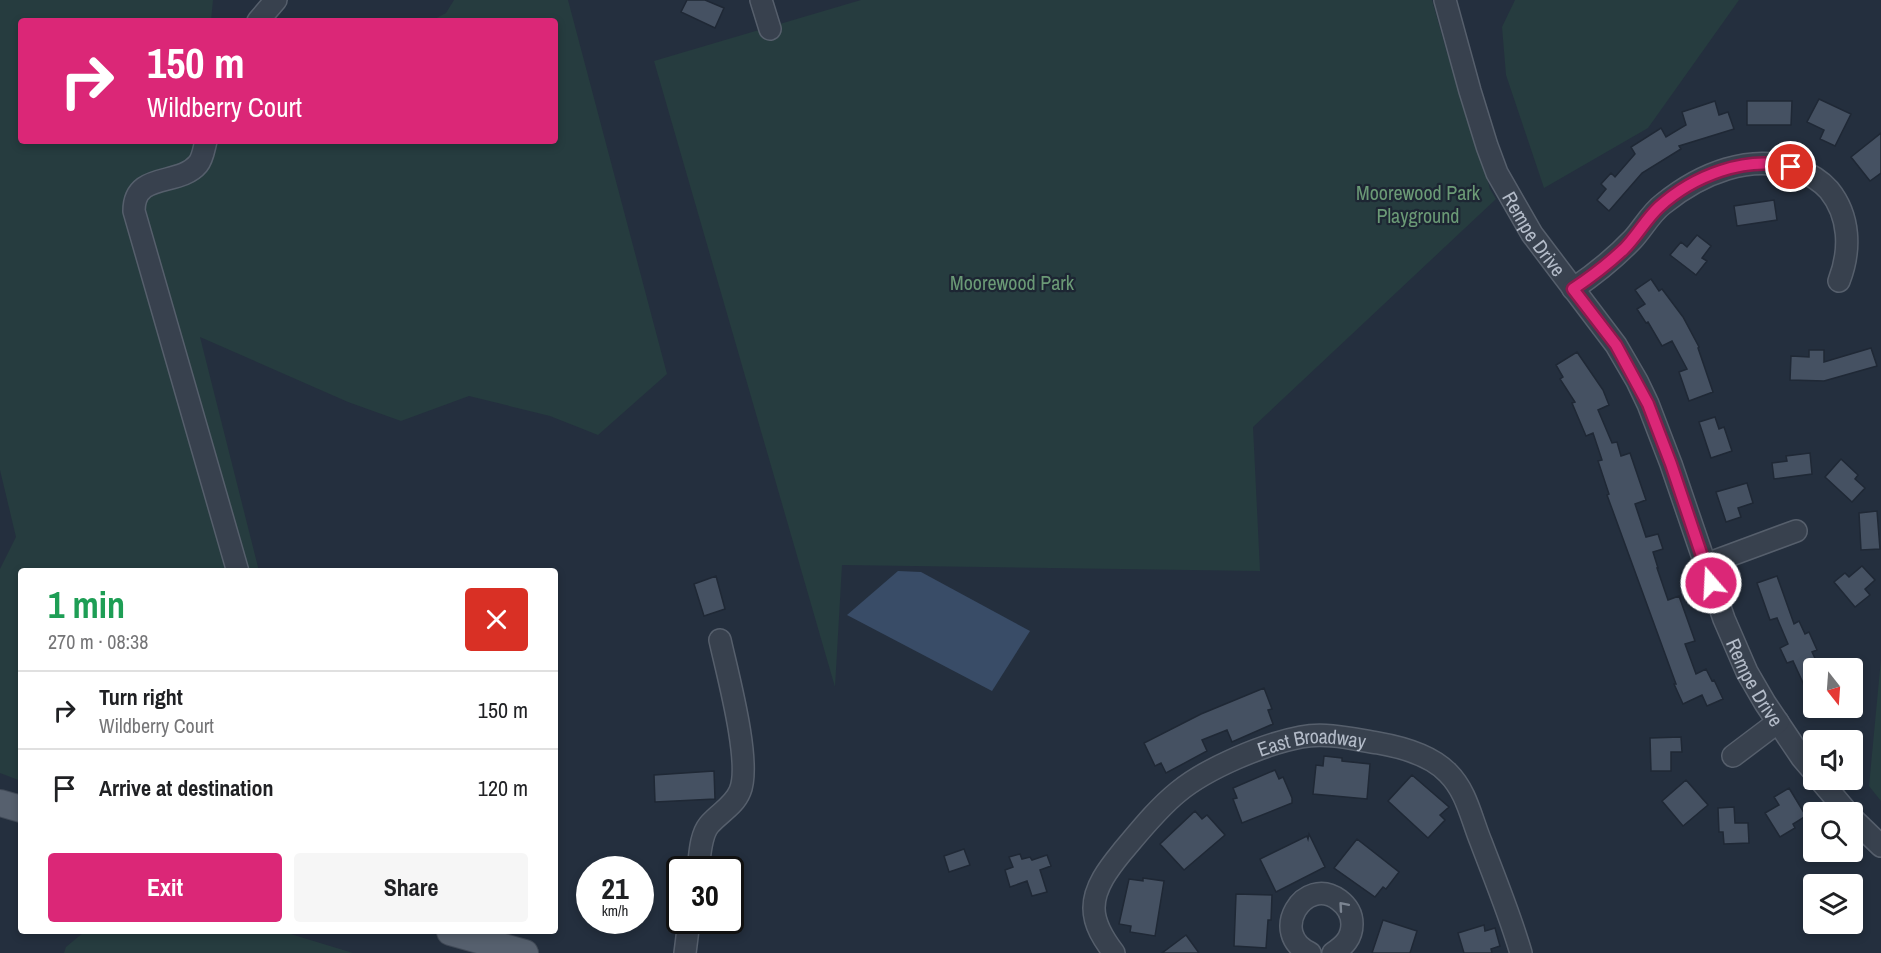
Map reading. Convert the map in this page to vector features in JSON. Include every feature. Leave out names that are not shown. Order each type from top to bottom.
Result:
[{"type":"main road","points":[[0,803],[18,808]]},
{"type":"main road","points":[[457,934],[525,953]]},
{"type":"street","points":[[261,18],[276,0]]},
{"type":"street","points":[[761,0],[770,29]]},
{"type":"street","name":"Rempe Drive","points":[[1445,0],[1470,91],[1497,173],[1532,234],[1616,345],[1648,404],[1671,464],[1704,565],[1747,672],[1765,704],[1803,759]]},
{"type":"street","points":[[205,144],[201,159],[191,170],[146,186],[139,191],[134,201],[134,210],[237,568]]},
{"type":"street","points":[[1573,289],[1624,249],[1660,206],[1686,187],[1704,177],[1725,170],[1762,162],[1778,163],[1803,171],[1822,183],[1835,199],[1842,215],[1848,244],[1839,281]]},
{"type":"street","points":[[1704,565],[1796,531]]},
{"type":"street","points":[[700,856],[708,827],[730,807],[741,791],[744,772],[743,752],[720,640]]},
{"type":"street","points":[[1733,756],[1778,722]]},
{"type":"street","name":"East Broadway","points":[[1114,953],[1098,927],[1094,901],[1099,884],[1110,866],[1136,834],[1177,792],[1209,772],[1283,741],[1316,735],[1338,736],[1409,751],[1447,772],[1464,795],[1507,906],[1521,953]]},
{"type":"street","points":[[1828,790],[1839,802]]},
{"type":"street","points":[[1863,829],[1881,846]]},
{"type":"street","points":[[1310,953],[1296,943],[1291,931],[1291,921],[1293,912],[1299,904],[1306,898],[1322,894],[1335,897],[1342,902],[1351,916],[1352,926],[1349,939],[1333,953]]},
{"type":"street","points":[[684,953],[687,934]]},
{"type":"green space","points":[[0,0],[213,0],[211,18],[18,18],[18,144],[558,144],[558,18],[437,18],[446,13],[454,0],[568,0],[667,374],[598,435],[550,416],[469,396],[401,421],[348,402],[200,337],[258,568],[18,568],[18,780],[0,773],[0,569],[16,537],[0,470]]},
{"type":"green space","name":"Moorewood Park","points":[[861,0],[1432,0],[1447,53],[1468,110],[1490,189],[1496,199],[1253,427],[1260,571],[842,565],[835,687],[654,61]]},
{"type":"green space","points":[[1515,0],[1739,0],[1648,128],[1544,188],[1506,75],[1502,27]]},
{"type":"green space","points":[[1881,659],[1881,801],[1869,786]]},
{"type":"green space","points":[[82,934],[291,934],[353,953],[64,953],[66,947]]},
{"type":"water","points":[[898,571],[921,572],[1030,631],[992,691],[847,615]]},
{"type":"building","points":[[687,0],[705,0],[724,8],[715,28],[681,12]]},
{"type":"building","points":[[1819,99],[1851,114],[1835,146],[1820,139],[1824,130],[1807,122]]},
{"type":"building","points":[[1715,101],[1719,115],[1728,112],[1734,129],[1679,146],[1681,149],[1642,173],[1609,211],[1597,200],[1606,189],[1601,184],[1611,173],[1615,177],[1635,154],[1631,147],[1661,128],[1666,137],[1686,125],[1682,112]]},
{"type":"building","points":[[1747,101],[1792,101],[1791,125],[1747,125]]},
{"type":"building","points":[[1881,133],[1881,173],[1870,181],[1851,157]]},
{"type":"building","points":[[1774,200],[1777,220],[1737,226],[1734,206]]},
{"type":"building","points":[[1697,235],[1711,246],[1702,258],[1707,261],[1696,275],[1670,255],[1681,242],[1687,247]]},
{"type":"building","points":[[1651,279],[1659,291],[1662,289],[1683,317],[1699,347],[1713,392],[1689,401],[1679,372],[1687,369],[1672,341],[1662,346],[1648,322],[1646,323],[1637,309],[1645,304],[1635,290]]},
{"type":"building","points":[[1871,348],[1877,366],[1824,381],[1790,380],[1791,356],[1809,357],[1809,350],[1824,350],[1824,362]]},
{"type":"building","points":[[1577,352],[1603,390],[1609,405],[1598,410],[1612,443],[1617,442],[1621,456],[1630,453],[1646,500],[1635,504],[1646,537],[1658,534],[1663,549],[1653,552],[1657,568],[1668,600],[1679,596],[1695,641],[1685,644],[1696,674],[1706,669],[1723,699],[1707,706],[1702,695],[1683,704],[1674,684],[1676,684],[1607,495],[1609,494],[1598,461],[1602,460],[1593,433],[1586,436],[1572,403],[1575,402],[1560,379],[1563,377],[1556,365]]},
{"type":"building","points":[[1715,417],[1719,429],[1724,427],[1732,451],[1711,458],[1699,422]]},
{"type":"building","points":[[1810,453],[1812,474],[1774,479],[1772,463],[1787,461],[1786,456]]},
{"type":"building","points":[[1841,459],[1858,475],[1855,479],[1865,488],[1852,502],[1825,477]]},
{"type":"building","points":[[1747,483],[1753,503],[1738,508],[1741,517],[1726,522],[1716,492]]},
{"type":"building","points":[[1877,511],[1880,549],[1861,550],[1859,513]]},
{"type":"building","points":[[1862,566],[1875,580],[1865,589],[1870,595],[1855,607],[1834,582],[1845,573],[1849,577]]},
{"type":"building","points":[[716,576],[725,609],[704,616],[694,584]]},
{"type":"building","points":[[1777,576],[1794,624],[1799,621],[1805,634],[1809,632],[1817,650],[1812,652],[1815,658],[1803,658],[1803,683],[1793,661],[1787,663],[1780,648],[1788,644],[1777,618],[1770,620],[1757,583]]},
{"type":"building","points":[[1264,688],[1272,709],[1268,710],[1273,724],[1232,742],[1227,730],[1202,740],[1207,751],[1166,773],[1161,763],[1155,766],[1144,743],[1201,714]]},
{"type":"building","points":[[1681,737],[1682,752],[1671,752],[1671,771],[1651,771],[1650,738]]},
{"type":"building","points":[[1324,756],[1342,758],[1342,761],[1370,764],[1367,799],[1313,794],[1316,765],[1323,766]]},
{"type":"building","points":[[1275,770],[1279,779],[1283,777],[1292,803],[1242,823],[1233,799],[1237,798],[1233,788]]},
{"type":"building","points":[[714,771],[715,799],[655,802],[654,775]]},
{"type":"building","points":[[1412,775],[1449,807],[1440,815],[1445,820],[1428,838],[1388,801]]},
{"type":"building","points":[[1686,780],[1708,805],[1683,826],[1662,801]]},
{"type":"building","points":[[1789,788],[1803,811],[1803,818],[1793,824],[1795,828],[1780,837],[1765,813],[1779,805],[1774,797]]},
{"type":"building","points":[[1734,807],[1735,823],[1748,823],[1749,843],[1724,844],[1723,832],[1719,832],[1718,808]]},
{"type":"building","points":[[1195,811],[1202,819],[1207,815],[1225,835],[1184,870],[1160,844]]},
{"type":"building","points":[[1309,834],[1325,867],[1276,892],[1260,859],[1307,836],[1308,839]]},
{"type":"building","points":[[1357,839],[1399,872],[1386,889],[1383,887],[1375,897],[1334,868]]},
{"type":"building","points":[[964,849],[970,865],[949,872],[944,856]]},
{"type":"building","points":[[1020,854],[1022,859],[1030,857],[1032,860],[1047,855],[1051,866],[1040,870],[1047,892],[1032,896],[1027,881],[1010,887],[1005,870],[1013,867],[1009,857]]},
{"type":"building","points":[[1143,878],[1164,881],[1155,936],[1130,932],[1131,926],[1119,924],[1129,879],[1143,881]]},
{"type":"building","points":[[1236,894],[1272,895],[1271,920],[1268,920],[1266,948],[1234,946]]},
{"type":"building","points":[[1383,920],[1417,931],[1410,953],[1372,953]]},
{"type":"building","points":[[1484,925],[1485,931],[1495,928],[1500,946],[1491,949],[1492,953],[1464,953],[1458,933]]},
{"type":"building","points":[[1186,935],[1199,953],[1162,953]]},
{"type":"route","points":[[1711,583],[1648,404],[1616,345],[1573,289],[1624,249],[1660,206],[1686,187],[1704,177],[1736,166],[1762,162],[1791,167]]},
{"type":"park label","name":"Moorewood Park Playground","points":[[1418,204]]}]
